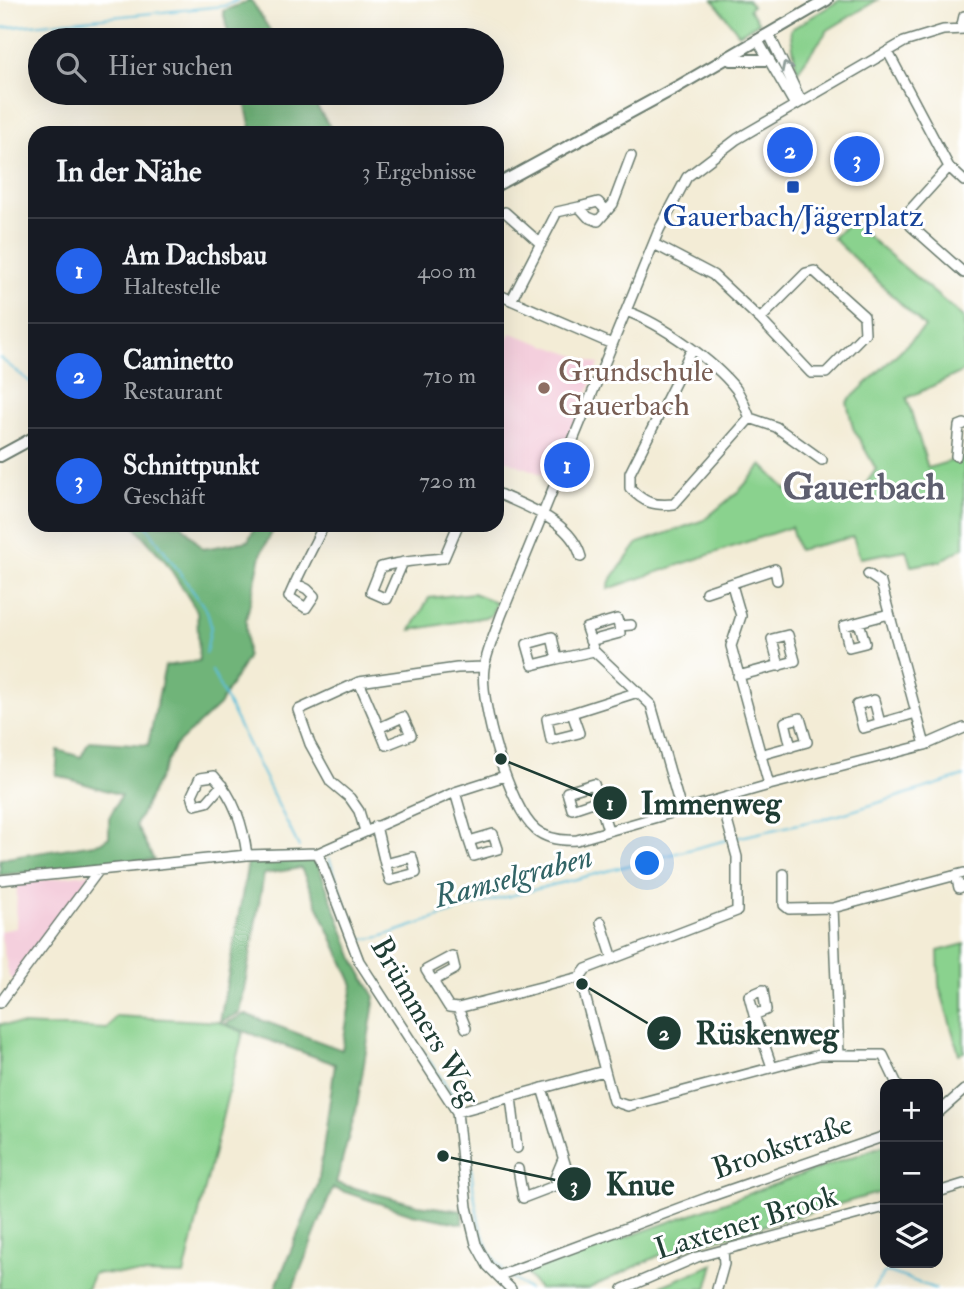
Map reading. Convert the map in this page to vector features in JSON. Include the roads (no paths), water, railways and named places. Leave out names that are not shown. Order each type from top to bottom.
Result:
[{"type":"main road","points":[[504,181],[828,0]]},
{"type":"main road","points":[[721,62],[738,58],[769,60]]},
{"type":"main road","points":[[0,456],[28,441]]},
{"type":"street","points":[[964,16],[963,29],[924,34],[888,52],[737,138],[687,177],[676,193],[654,244],[500,616],[484,667],[483,690],[505,776],[517,808],[537,831],[565,841],[577,841],[769,785],[925,745],[964,728]]},
{"type":"street","points":[[769,34],[798,103]]},
{"type":"street","points":[[758,41],[798,103]]},
{"type":"street","points":[[888,52],[949,167],[964,181]]},
{"type":"street","points":[[512,299],[557,212],[579,207],[588,218],[597,221],[605,209],[613,204],[631,156]]},
{"type":"street","points":[[949,167],[910,210],[907,218],[911,226],[964,273]]},
{"type":"street","points":[[505,212],[541,244]]},
{"type":"street","points":[[654,244],[698,265],[760,319],[811,373],[826,373],[865,333],[864,316],[814,271],[806,273],[760,319]]},
{"type":"street","points":[[504,296],[612,344]]},
{"type":"street","points":[[626,311],[654,324],[692,349],[736,390],[750,418],[776,427],[822,460]]},
{"type":"street","points":[[692,349],[630,473],[630,488],[641,499],[656,505],[674,504],[750,418]]},
{"type":"street","points":[[956,456],[956,436],[959,426],[964,424]]},
{"type":"street","points":[[504,496],[542,513],[576,539],[582,557]]},
{"type":"street","points":[[295,583],[320,532]]},
{"type":"street","points":[[403,562],[444,558],[455,532]]},
{"type":"street","points":[[706,592],[732,585],[743,577],[775,569],[777,580]]},
{"type":"street","points":[[868,574],[881,583],[925,745]]},
{"type":"street","points":[[732,585],[741,616],[731,646],[769,785]]},
{"type":"street","points":[[859,622],[889,614]]},
{"type":"street","points":[[590,641],[620,633],[617,619],[586,628],[590,641],[594,651],[651,705],[681,810]]},
{"type":"street","points":[[619,626],[631,625]]},
{"type":"street","points":[[557,659],[594,651]]},
{"type":"street","points":[[738,676],[779,666]]},
{"type":"street","points":[[365,831],[354,804],[331,782],[310,744],[298,710],[359,682],[457,668],[484,667]]},
{"type":"street","points":[[359,682],[379,728]]},
{"type":"street","points":[[572,713],[638,692]]},
{"type":"street","points":[[880,723],[916,713]]},
{"type":"street","points":[[760,755],[791,747]]},
{"type":"street","points":[[0,880],[247,855],[318,853],[455,792],[505,776]]},
{"type":"street","points":[[222,785],[243,826],[247,855]]},
{"type":"street","points":[[455,792],[469,841]]},
{"type":"street","points":[[433,981],[449,1007],[458,1008],[580,977],[586,970],[737,911],[738,877],[732,839],[721,799]]},
{"type":"street","points":[[599,800],[608,830]]},
{"type":"street","points":[[376,825],[385,864]]},
{"type":"street","name":"Brümmers Weg","points":[[318,853],[359,961],[460,1110],[467,1207],[477,1244],[488,1266],[511,1289]]},
{"type":"street","points":[[0,1003],[99,870]]},
{"type":"street","points":[[784,874],[784,905],[789,909],[833,908],[960,874],[959,888],[964,886]]},
{"type":"street","points":[[833,908],[839,1054]]},
{"type":"street","points":[[601,922],[613,960]]},
{"type":"street","points":[[580,977],[613,1101],[628,1106],[819,1055],[883,1055],[895,1079]]},
{"type":"street","points":[[458,1008],[466,1028]]},
{"type":"street","points":[[754,1014],[772,1067]]},
{"type":"street","points":[[460,1110],[604,1071]]},
{"type":"street","points":[[517,1169],[523,1198],[570,1180],[542,1088]]},
{"type":"street","points":[[943,1109],[964,1090]]},
{"type":"street","points":[[511,1097],[517,1148]]},
{"type":"street","name":"Brookstraße","points":[[499,1275],[880,1138]]},
{"type":"street","points":[[943,1188],[964,1184]]},
{"type":"street","name":"Laxtener Brook","points":[[623,1289],[658,1272],[723,1250],[880,1208]]},
{"type":"street","points":[[717,1289],[724,1264],[723,1250]]},
{"type":"waterway","points":[[0,28],[224,6],[238,0]]},
{"type":"waterway","points":[[0,358],[28,380]]},
{"type":"waterway","points":[[151,532],[207,611],[211,626],[206,653]]},
{"type":"waterway","points":[[212,671],[299,847]]},
{"type":"waterway","name":"Ramselgraben","points":[[736,838],[839,815],[964,776]]},
{"type":"waterway","name":"Ramselgraben","points":[[358,940],[380,937],[475,905],[727,840]]},
{"type":"waterway","points":[[329,858],[363,956],[375,978]]},
{"type":"waterway","points":[[420,1047],[460,1106]]},
{"type":"waterway","points":[[463,1115],[474,1196],[483,1237],[491,1254],[503,1269]]},
{"type":"waterway","points":[[873,1289],[884,1273],[889,1272],[936,1289]]},
{"type":"waterway","points":[[509,1276],[528,1289]]},
{"type":"place","name":"Caminetto","points":[[790,150]]},
{"type":"place","name":"Schnittpunkt","points":[[857,159]]},
{"type":"place","name":"Gauerbach/Jägerplatz","points":[[793,187]]},
{"type":"place","name":"Grundschule Gauerbach","points":[[544,388]]},
{"type":"place","name":"Am Dachsbau","points":[[567,465]]},
{"type":"place","name":"Immenweg","points":[[501,759]]},
{"type":"place","name":"Rüskenweg","points":[[582,984]]},
{"type":"place","name":"Knue","points":[[443,1156]]},
{"type":"district","name":"Gauerbach","points":[[864,486]]}]
